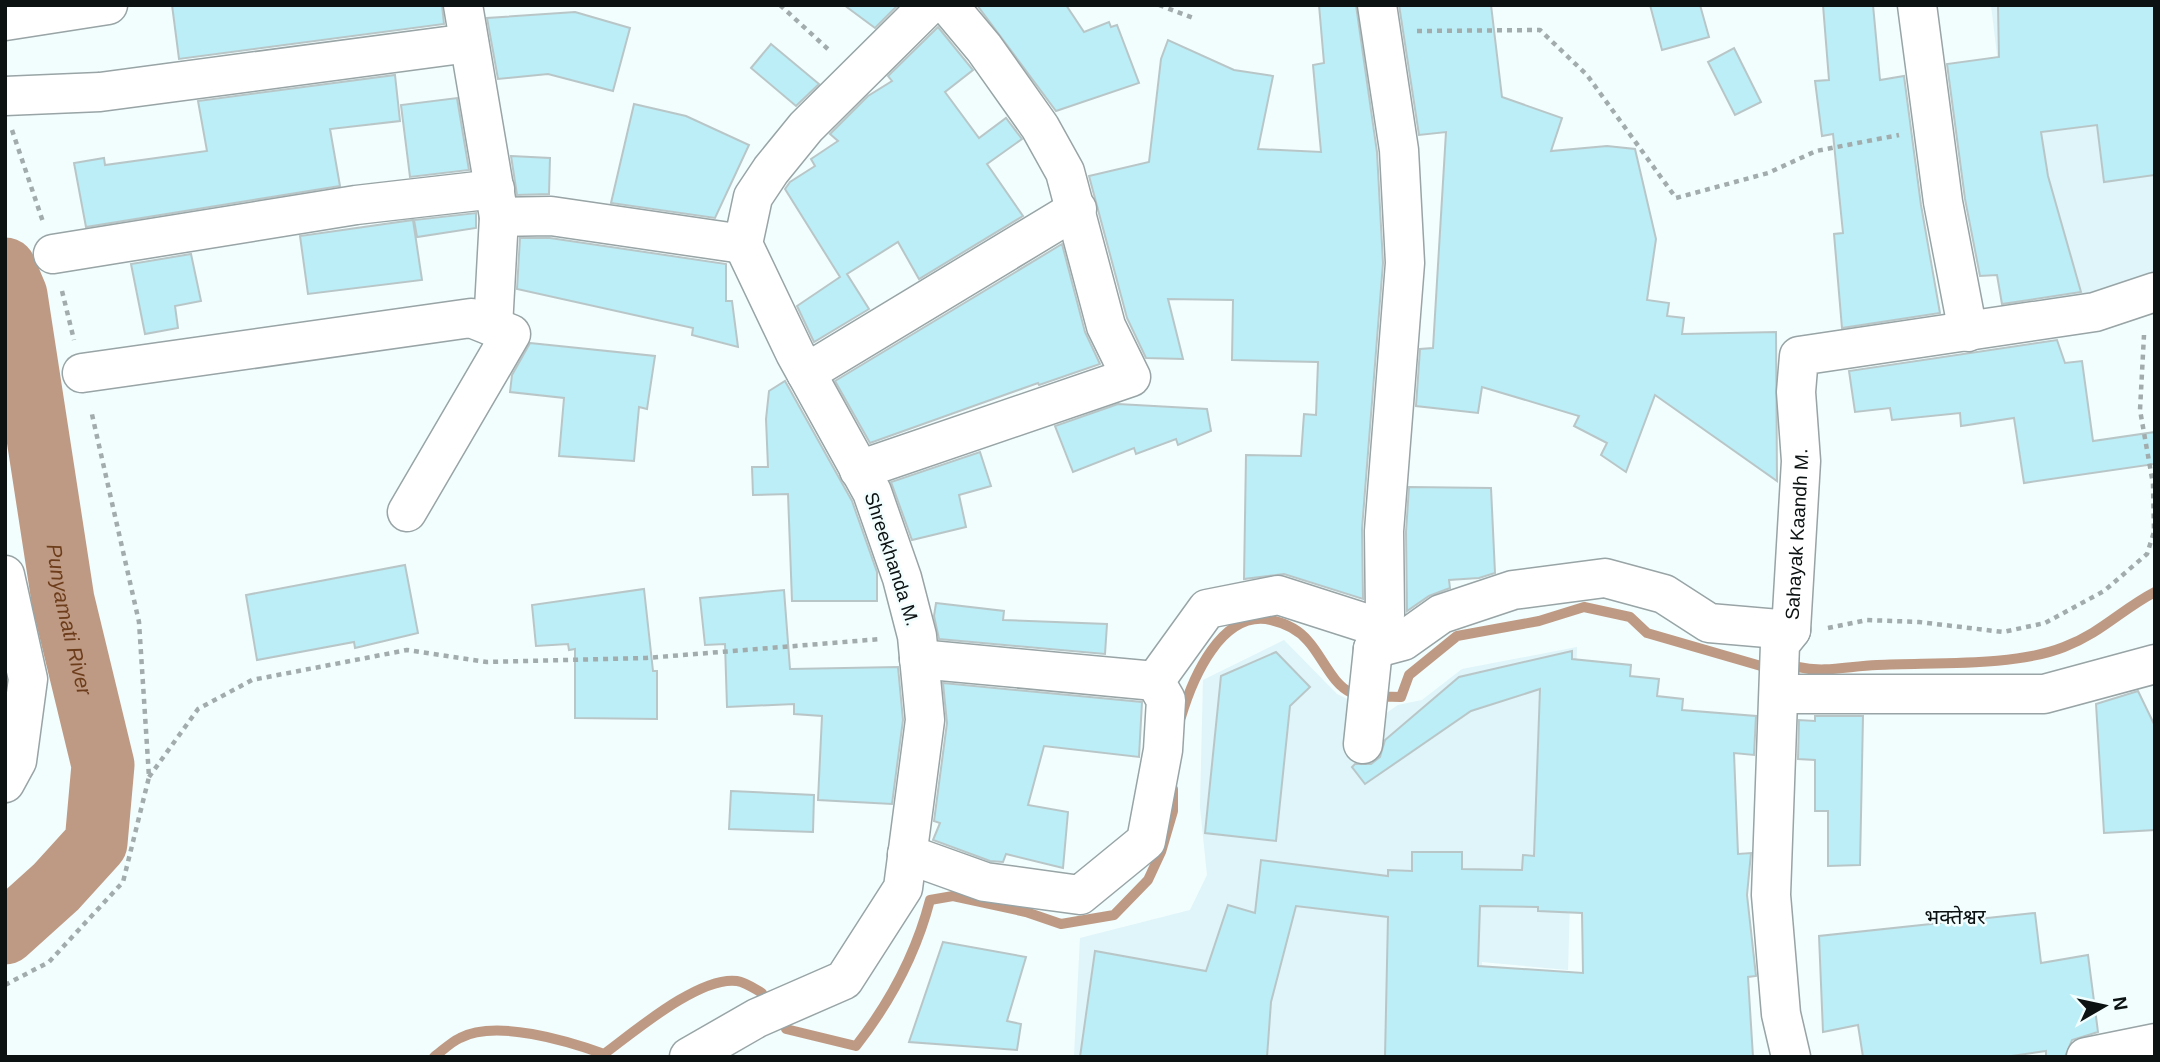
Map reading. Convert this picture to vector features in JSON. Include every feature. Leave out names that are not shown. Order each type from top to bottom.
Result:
[{"type":"street","points":[[5,21],[108,5]]},
{"type":"street","points":[[463,5],[497,203],[493,327]]},
{"type":"street","points":[[53,254],[356,205],[497,203],[551,216],[743,244],[753,197],[765,179],[806,127],[929,5]]},
{"type":"street","points":[[859,470],[1131,376],[1106,326],[1065,172],[1040,127],[984,48],[948,5]]},
{"type":"street","points":[[1917,5],[1932,128],[1968,332]]},
{"type":"street","points":[[1363,744],[1377,639],[1385,615],[1384,531],[1405,263],[1399,150],[1379,19]]},
{"type":"street","points":[[7,109],[100,92],[469,43]]},
{"type":"street","points":[[806,373],[1077,209]]},
{"type":"street","name":"Shreekhanda M.","points":[[698,1056],[757,1018],[844,980],[903,888],[925,720],[918,648],[902,578],[872,492],[806,373],[743,244]]},
{"type":"street","name":"Sahayak Kaandh M.","points":[[1377,639],[1403,641],[1441,614],[1513,590],[1605,578],[1664,594],[1709,623],[1786,637],[1801,461],[1796,392],[1800,356],[2095,312],[2149,294]]},
{"type":"street","points":[[82,373],[471,318],[511,334],[407,512]]},
{"type":"street","points":[[5,575],[28,679],[17,761],[5,783]]},
{"type":"street","points":[[1155,681],[1207,609],[1278,595],[1377,639]]},
{"type":"street","points":[[1786,637],[1771,895],[1782,1014],[1791,1057]]},
{"type":"street","points":[[918,648],[1155,681]]},
{"type":"street","points":[[1781,694],[2045,694],[2155,664]]},
{"type":"street","points":[[907,854],[985,881],[1080,895],[1146,841],[1165,725],[1166,700],[1155,681]]},
{"type":"street","points":[[2085,1057],[2155,1043]]},
{"type":"path","points":[[780,5],[857,75]]},
{"type":"path","points":[[1159,5],[1196,19]]},
{"type":"path","points":[[1379,19],[1453,29],[1540,30],[1587,75],[1676,198],[1768,173],[1816,151],[1932,128]]},
{"type":"path","points":[[5,985],[48,962],[123,882],[149,777],[139,622],[53,254],[7,109]]},
{"type":"path","points":[[1786,637],[1867,620],[1919,622],[2003,632],[2045,622],[2104,591],[2147,554],[2154,532],[2153,484],[2140,410],[2149,294]]},
{"type":"path","points":[[149,777],[198,709],[252,681],[407,650],[487,662],[918,648]]},
{"type":"shaded area","points":[[1991,5],[2126,5],[2155,55],[2155,283],[2050,315],[2015,203]]},
{"type":"shaded area","points":[[1284,640],[1337,694],[1382,716],[1398,705],[1422,700],[1462,669],[1577,647],[1568,970],[1482,962],[1478,1057],[1074,1057],[1080,938],[1190,910],[1207,875],[1200,807],[1203,680]]},
{"type":"building","points":[[172,5],[442,5],[444,24],[179,59]]},
{"type":"building","points":[[844,5],[898,5],[875,28]]},
{"type":"building","points":[[977,5],[1066,5],[1084,32],[1109,22],[1111,27],[1117,25],[1139,83],[1056,111]]},
{"type":"building","points":[[1319,5],[1356,5],[1377,152],[1383,263],[1362,529],[1363,599],[1284,574],[1244,579],[1246,455],[1301,456],[1304,414],[1316,415],[1318,362],[1232,360],[1233,300],[1168,299],[1183,359],[1146,358],[1127,318],[1089,176],[1149,162],[1161,59],[1168,40],[1234,70],[1273,76],[1258,149],[1321,152],[1313,65],[1324,63]]},
{"type":"building","points":[[1399,5],[1491,5],[1502,97],[1562,118],[1551,151],[1607,146],[1635,149],[1656,239],[1647,300],[1669,303],[1667,316],[1684,318],[1682,334],[1776,332],[1777,481],[1655,395],[1626,472],[1601,455],[1607,443],[1574,426],[1579,416],[1482,387],[1478,413],[1416,406],[1420,349],[1433,348],[1446,132],[1419,135]]},
{"type":"building","points":[[1650,5],[1700,5],[1709,37],[1662,50]]},
{"type":"building","points":[[1823,5],[1873,5],[1880,80],[1904,76],[1921,205],[1940,313],[1842,328],[1834,234],[1843,233],[1833,134],[1822,136],[1815,81],[1829,80]]},
{"type":"building","points":[[1998,5],[2155,5],[2155,175],[2104,182],[2097,125],[2041,132],[2048,176],[2081,292],[2002,304],[1997,275],[1980,276],[1965,199],[1947,64],[1999,57]]},
{"type":"building","points":[[575,12],[630,28],[613,91],[548,74],[498,79],[487,18]]},
{"type":"building","points":[[938,27],[973,70],[945,92],[979,138],[1006,118],[1022,139],[987,164],[1023,216],[919,279],[898,242],[847,274],[869,309],[814,342],[797,306],[840,277],[785,189],[790,182],[815,166],[811,159],[838,141],[830,134],[868,96],[892,81],[888,76]]},
{"type":"building","points":[[771,44],[819,84],[796,106],[751,68]]},
{"type":"building","points":[[1734,48],[1761,102],[1735,115],[1708,62]]},
{"type":"building","points":[[395,75],[400,121],[330,129],[340,186],[86,227],[74,163],[104,158],[105,165],[207,151],[198,101]]},
{"type":"building","points":[[457,98],[469,170],[410,177],[401,105]]},
{"type":"building","points":[[634,104],[686,116],[749,145],[715,218],[611,203]]},
{"type":"building","points":[[511,156],[550,158],[549,194],[517,195]]},
{"type":"building","points":[[476,213],[476,228],[417,237],[414,220]]},
{"type":"building","points":[[413,220],[422,280],[308,294],[300,236]]},
{"type":"building","points":[[520,238],[550,238],[726,264],[726,301],[732,301],[738,347],[692,335],[693,328],[517,289]]},
{"type":"building","points":[[1062,244],[1085,332],[1100,364],[1039,385],[1038,383],[870,443],[835,381]]},
{"type":"building","points":[[191,254],[201,301],[175,306],[178,328],[145,334],[131,264]]},
{"type":"building","points":[[2057,340],[2065,363],[2082,361],[2093,441],[2155,432],[2155,464],[2024,483],[2014,418],[1961,426],[1960,413],[1892,420],[1890,408],[1855,412],[1849,371]]},
{"type":"building","points":[[530,343],[655,356],[647,409],[639,407],[634,461],[559,456],[564,398],[510,392],[512,375]]},
{"type":"building","points":[[785,381],[852,501],[877,572],[877,601],[792,601],[788,494],[753,495],[752,467],[768,467],[766,419],[769,391]]},
{"type":"building","points":[[1118,404],[1207,409],[1211,431],[1178,445],[1176,439],[1136,454],[1134,448],[1073,472],[1055,426]]},
{"type":"building","points":[[980,452],[991,486],[959,495],[966,527],[912,540],[891,482]]},
{"type":"building","points":[[1409,487],[1491,488],[1495,573],[1479,578],[1449,580],[1450,588],[1429,596],[1407,611],[1406,532]]},
{"type":"building","points":[[405,565],[418,633],[355,648],[354,642],[257,660],[246,595]]},
{"type":"building","points":[[644,589],[653,671],[657,671],[657,719],[575,718],[575,649],[569,650],[568,644],[536,646],[532,605]]},
{"type":"building","points":[[784,590],[790,669],[898,667],[903,720],[892,804],[818,800],[822,716],[794,714],[794,704],[727,707],[725,644],[705,645],[700,598]]},
{"type":"building","points":[[936,603],[1004,611],[1003,620],[1107,624],[1105,654],[939,639],[934,616]]},
{"type":"building","points":[[1572,651],[1572,659],[1631,665],[1630,676],[1659,679],[1657,696],[1683,699],[1682,710],[1756,716],[1754,755],[1734,753],[1738,854],[1751,853],[1747,895],[1756,976],[1748,977],[1753,1057],[1385,1057],[1388,917],[1296,906],[1271,1002],[1267,1057],[1080,1057],[1095,951],[1206,971],[1228,905],[1255,913],[1261,860],[1388,876],[1388,870],[1412,871],[1412,852],[1462,852],[1462,869],[1522,870],[1523,855],[1534,856],[1540,689],[1471,711],[1365,784],[1352,767],[1355,764],[1371,764],[1380,757],[1385,740],[1459,677]],"holes":[[[1480,906],[1538,907],[1538,911],[1582,913],[1583,973],[1478,966]]]},
{"type":"building","points":[[1276,652],[1310,687],[1290,706],[1276,841],[1205,833],[1221,676]]},
{"type":"building","points":[[943,683],[1142,702],[1139,757],[1044,746],[1028,805],[1068,812],[1063,868],[1006,854],[1003,862],[990,861],[933,840],[940,823],[934,821],[947,723]]},
{"type":"building","points":[[2138,691],[2155,726],[2155,830],[2104,833],[2096,704]]},
{"type":"building","points":[[1815,716],[1863,716],[1860,865],[1828,866],[1828,811],[1815,811],[1815,760],[1798,759],[1799,720],[1815,721]]},
{"type":"building","points":[[731,791],[814,795],[813,832],[729,829]]},
{"type":"building","points":[[2035,913],[2041,963],[2088,955],[2098,1032],[2072,1040],[2065,1057],[2046,1057],[2046,1051],[2005,1057],[1863,1057],[1858,1025],[1823,1032],[1819,936]]},
{"type":"building","points":[[943,942],[1026,957],[1007,1021],[1021,1024],[1017,1050],[909,1042]]},
{"type":"waterway","name":"Punyamati River","points":[[5,269],[16,295],[63,600],[103,765],[96,843],[56,887],[5,933]]},
{"type":"waterway","points":[[1798,667],[1827,669],[2021,658],[2077,641],[2155,592]]},
{"type":"waterway","points":[[1181,717],[1201,667],[1211,650],[1237,625],[1253,619],[1271,620],[1296,630],[1313,647],[1339,684],[1352,693],[1369,697],[1401,697],[1409,675],[1457,636],[1539,621],[1584,607],[1630,617],[1647,633],[1761,666]]},
{"type":"waterway","points":[[786,1029],[856,1046],[901,976],[930,900],[953,896],[1026,912],[1061,924],[1114,915],[1148,880],[1161,852],[1173,811],[1173,789]]},
{"type":"waterway","points":[[434,1057],[460,1038],[493,1031],[512,1031],[552,1038],[604,1054],[668,1007],[704,987],[737,981],[762,993]]},
{"type":"district","name":"भक्तेश्वर","points":[[1955,916]]}]
